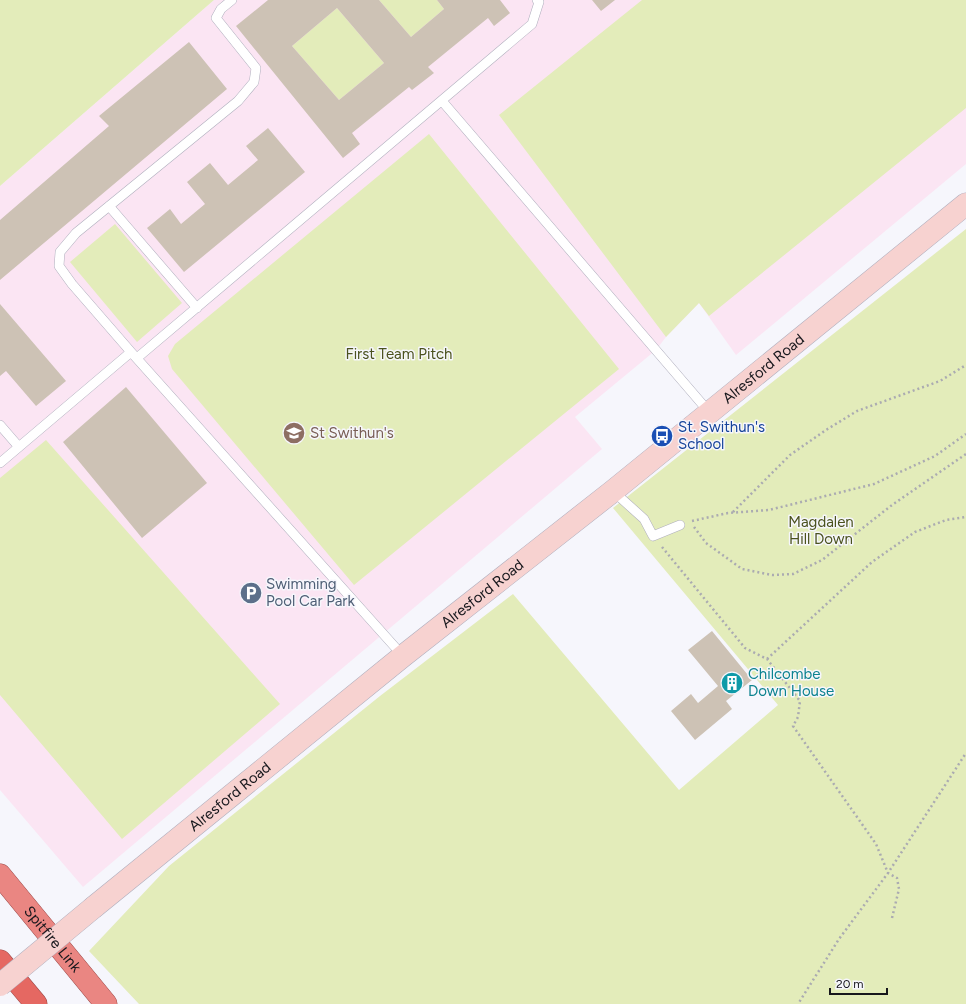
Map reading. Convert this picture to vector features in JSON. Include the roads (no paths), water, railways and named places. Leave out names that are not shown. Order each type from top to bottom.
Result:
[{"type":"highway","name":"Spitfire Link","points":[[0,875],[106,1004]]},
{"type":"highway","points":[[0,961],[36,1004]]},
{"type":"main road","name":"Alresford Road","points":[[0,984],[403,656],[613,491],[966,204]]},
{"type":"lane","points":[[232,0],[221,9],[216,18],[256,68],[254,82],[238,101],[109,206],[71,240],[60,252],[58,266],[134,355],[403,656]]},
{"type":"lane","points":[[0,463],[19,446],[134,355],[197,308],[532,24],[539,2],[537,0]]},
{"type":"lane","points":[[442,101],[709,412]]},
{"type":"lane","points":[[109,206],[197,308]]},
{"type":"lane","points":[[0,424],[19,446]]},
{"type":"lane","points":[[613,491],[644,518],[654,536],[680,525]]},
{"type":"place","name":"St Swithun's","points":[[294,433]]},
{"type":"place","name":"St. Swithun's School","points":[[662,436]]},
{"type":"place","name":"Swimming Pool Car Park","points":[[251,593]]},
{"type":"place","name":"Chilcombe Down House","points":[[732,683]]},
{"type":"park label","name":"First Team Pitch","points":[[399,354]]},
{"type":"park label","name":"Magdalen Hill Down","points":[[821,530]]}]
